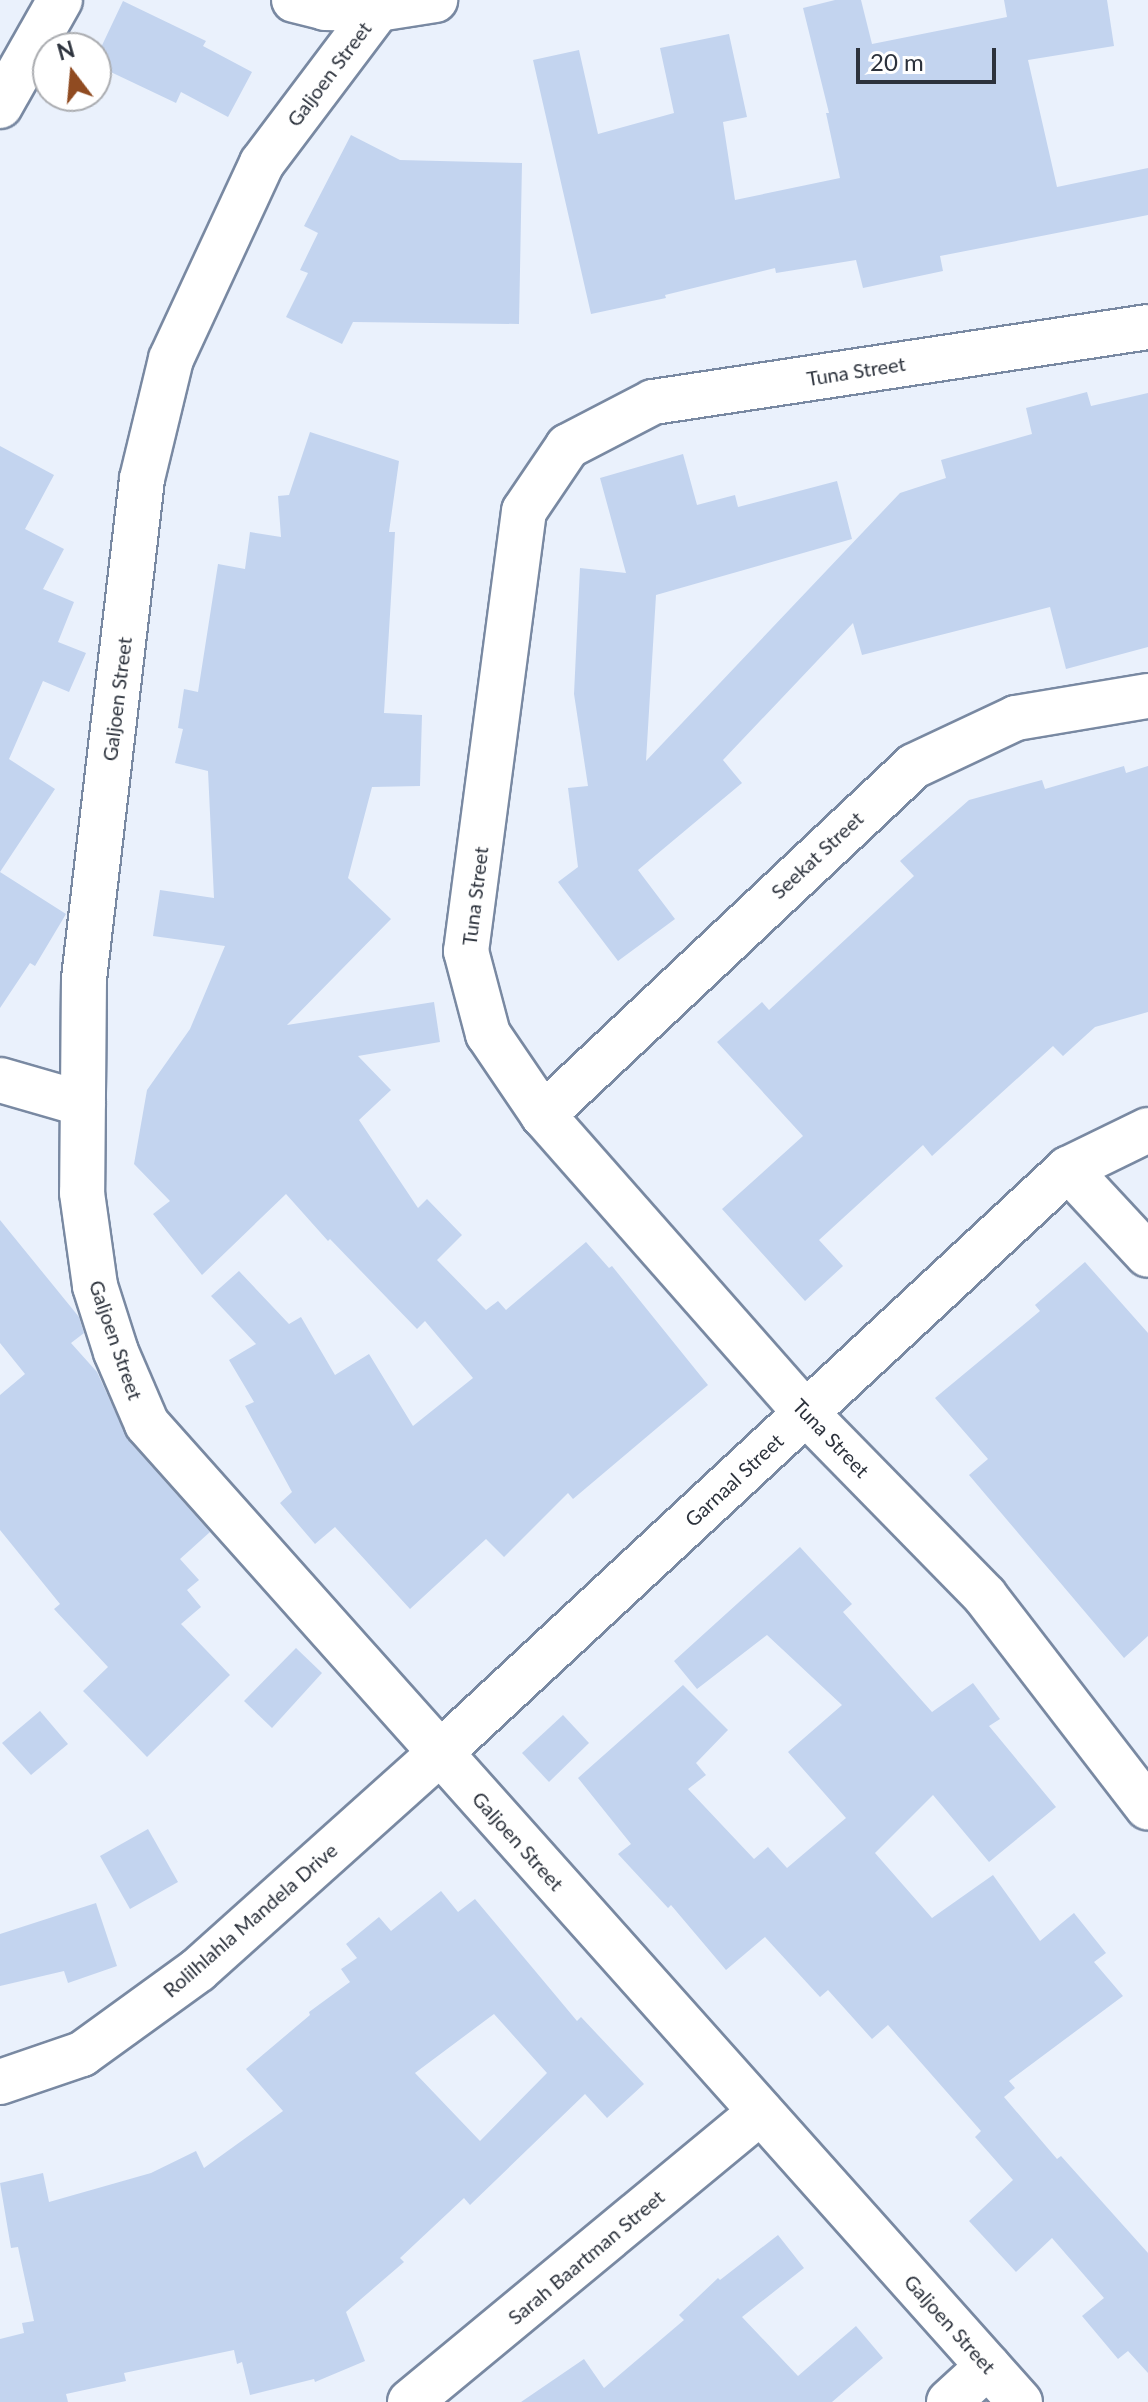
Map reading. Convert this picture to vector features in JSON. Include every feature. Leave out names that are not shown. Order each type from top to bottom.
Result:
[{"type":"street","points":[[0,106],[60,0]]},
{"type":"street","points":[[294,0],[325,8],[378,9],[435,0]]},
{"type":"street","name":"Galjoen Street","points":[[378,9],[262,163],[171,359],[142,479],[84,979],[82,1193],[95,1286],[116,1352],[147,1424],[1020,2402]]},
{"type":"street","name":"Tuna Street","points":[[1148,327],[653,402],[568,446],[524,511],[466,951],[488,1034],[543,1115],[806,1413],[985,1596],[1148,1808]]},
{"type":"street","name":"Seekat Street","points":[[543,1115],[914,766],[1016,718],[1148,696]]},
{"type":"street","points":[[0,1080],[83,1104]]},
{"type":"street","name":"Garnaal Street","points":[[440,1753],[1068,1169],[1148,1130]]},
{"type":"street","points":[[1068,1169],[1148,1255]]},
{"type":"street","name":"Rolilhlahla Mandela Drive","points":[[0,2082],[82,2054],[198,1970],[440,1753]]},
{"type":"street","name":"Sarah Baartman Street","points":[[410,2402],[761,2112]]},
{"type":"street","points":[[949,2402],[988,2366]]},
{"type":"building","points":[[835,0],[861,0],[872,44],[1007,17],[1004,0],[1107,0],[1114,46],[1028,60],[1057,187],[1148,168],[1148,215],[940,256],[943,271],[863,288],[856,260],[776,273],[775,268],[665,295],[666,298],[591,314],[533,60],[579,50],[598,134],[674,113],[660,48],[729,34],[747,117],[723,122],[735,200],[840,178],[826,113],[829,113],[803,8]]},
{"type":"building","points":[[123,1],[206,41],[203,46],[252,72],[228,117],[181,92],[176,103],[112,73],[112,32],[108,32]]},
{"type":"building","points":[[351,135],[400,160],[522,163],[519,324],[353,322],[342,344],[286,317],[308,273],[300,270],[318,233],[304,226]]},
{"type":"building","points":[[1087,392],[1091,406],[1148,393],[1148,647],[1066,669],[1050,607],[862,655],[853,623],[723,760],[742,783],[638,870],[675,919],[618,961],[558,882],[578,867],[568,788],[588,786],[574,694],[580,568],[626,573],[600,478],[683,454],[697,505],[735,495],[738,507],[837,481],[852,539],[656,595],[646,761],[900,493],[946,478],[941,460],[1032,434],[1026,408]]},
{"type":"building","points":[[310,432],[399,461],[389,532],[395,532],[384,713],[422,715],[420,786],[372,787],[348,878],[391,919],[287,1025],[434,1002],[440,1042],[358,1056],[391,1090],[359,1120],[418,1208],[427,1199],[462,1235],[437,1260],[486,1310],[498,1301],[506,1310],[586,1242],[609,1268],[612,1266],[708,1385],[573,1499],[568,1493],[504,1557],[486,1539],[410,1609],[335,1527],[315,1544],[280,1503],[292,1492],[245,1406],[254,1402],[229,1360],[256,1344],[211,1296],[239,1271],[289,1324],[301,1317],[335,1375],[369,1354],[413,1426],[473,1378],[425,1321],[417,1329],[330,1239],[328,1241],[286,1194],[202,1275],[153,1214],[170,1201],[134,1164],[147,1090],[190,1029],[225,946],[153,936],[160,890],[214,898],[208,771],[175,763],[183,729],[178,728],[184,689],[198,692],[218,564],[245,569],[250,532],[281,537],[278,496],[289,495]]},
{"type":"building","points":[[0,446],[54,475],[25,529],[64,549],[43,589],[74,602],[58,642],[86,653],[69,692],[43,681],[9,759],[55,789],[0,872]]},
{"type":"building","points":[[1124,766],[1126,773],[1148,766],[1148,1012],[1095,1027],[1063,1056],[1053,1046],[932,1156],[923,1145],[819,1240],[843,1266],[805,1301],[722,1209],[803,1136],[717,1042],[762,1002],[769,1010],[914,876],[900,861],[969,800],[1042,780],[1045,789]]},
{"type":"building","points":[[0,872],[66,914],[35,966],[30,963],[0,1008]]},
{"type":"building","points":[[0,1220],[79,1317],[84,1333],[71,1343],[97,1372],[128,1440],[210,1532],[180,1559],[199,1580],[187,1590],[201,1607],[181,1624],[230,1675],[147,1757],[83,1691],[108,1667],[54,1609],[60,1604],[0,1530],[0,1395],[25,1374],[0,1343]]},
{"type":"building","points":[[1085,1262],[1148,1333],[1148,1636],[1124,1658],[969,1475],[988,1459],[935,1398],[1040,1311],[1035,1305]]},
{"type":"building","points":[[800,1547],[852,1604],[843,1612],[932,1712],[973,1683],[1000,1719],[989,1726],[1056,1807],[989,1862],[933,1795],[875,1853],[932,1918],[993,1875],[1040,1941],[1074,1913],[1106,1953],[1094,1962],[1123,1996],[1009,2081],[1015,2088],[1004,2097],[1057,2159],[1061,2156],[1148,2253],[1148,2373],[1128,2351],[1118,2359],[1082,2316],[1104,2298],[1052,2238],[1016,2272],[969,2221],[1013,2180],[975,2137],[981,2131],[888,2025],[872,2039],[828,1990],[820,1997],[765,1937],[726,1970],[671,1905],[668,1908],[618,1854],[631,1844],[578,1778],[683,1685],[728,1730],[696,1763],[706,1775],[688,1789],[754,1859],[768,1847],[787,1868],[846,1818],[788,1752],[842,1705],[767,1635],[697,1689],[674,1661]]},
{"type":"building","points":[[296,1648],[322,1673],[272,1728],[244,1701]]},
{"type":"building","points":[[40,1711],[68,1744],[31,1775],[2,1743]]},
{"type":"building","points":[[563,1715],[589,1743],[549,1782],[522,1753]]},
{"type":"building","points":[[148,1829],[178,1882],[130,1909],[100,1856]]},
{"type":"building","points":[[441,1891],[458,1912],[475,1899],[577,2021],[581,2017],[644,2084],[607,2118],[585,2094],[470,2205],[464,2198],[400,2258],[404,2262],[346,2312],[365,2361],[315,2382],[314,2379],[250,2395],[242,2362],[237,2364],[234,2350],[124,2373],[126,2381],[66,2394],[68,2402],[0,2402],[0,2339],[24,2333],[22,2323],[34,2321],[18,2247],[11,2248],[0,2183],[43,2173],[49,2202],[151,2173],[196,2151],[204,2168],[283,2111],[246,2069],[310,2015],[309,2012],[350,1982],[341,1969],[357,1958],[346,1944],[379,1917],[391,1931]],"holes":[[[494,2014],[547,2073],[480,2141],[415,2073]]]},
{"type":"building","points":[[96,1903],[117,1966],[68,1983],[64,1971],[0,1986],[0,1934]]},
{"type":"building","points":[[778,2235],[804,2268],[742,2317],[798,2376],[856,2326],[883,2358],[832,2402],[521,2402],[584,2359],[604,2388],[684,2320],[679,2315],[718,2278],[720,2280]]}]
